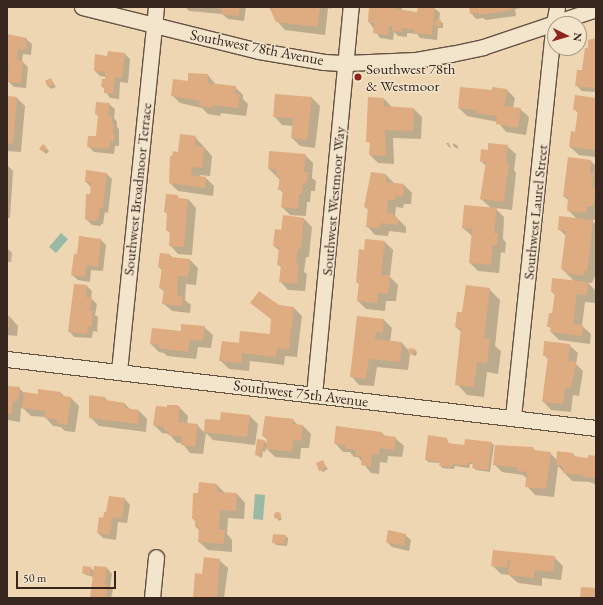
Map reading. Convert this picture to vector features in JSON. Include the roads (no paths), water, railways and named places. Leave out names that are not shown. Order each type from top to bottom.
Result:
[{"type":"street","name":"Southwest 78th Avenue","points":[[82,7],[260,51],[324,62],[346,63],[409,60],[451,54],[483,47],[547,26]]},
{"type":"street","name":"Southwest Broadmoor Terrace","points":[[118,371],[156,7]]},
{"type":"street","name":"Southwest Westmoor Way","points":[[314,395],[351,7]]},
{"type":"street","name":"Southwest 78th Avenue","points":[[576,16],[596,9]]},
{"type":"street","name":"Southwest Laurel Street","points":[[513,418],[551,56]]},
{"type":"street","name":"Southwest 75th Avenue","points":[[7,359],[596,428]]},
{"type":"street","points":[[152,598],[156,557]]},
{"type":"place","name":"Southwest 78th & Westmoor","points":[[358,77]]}]
